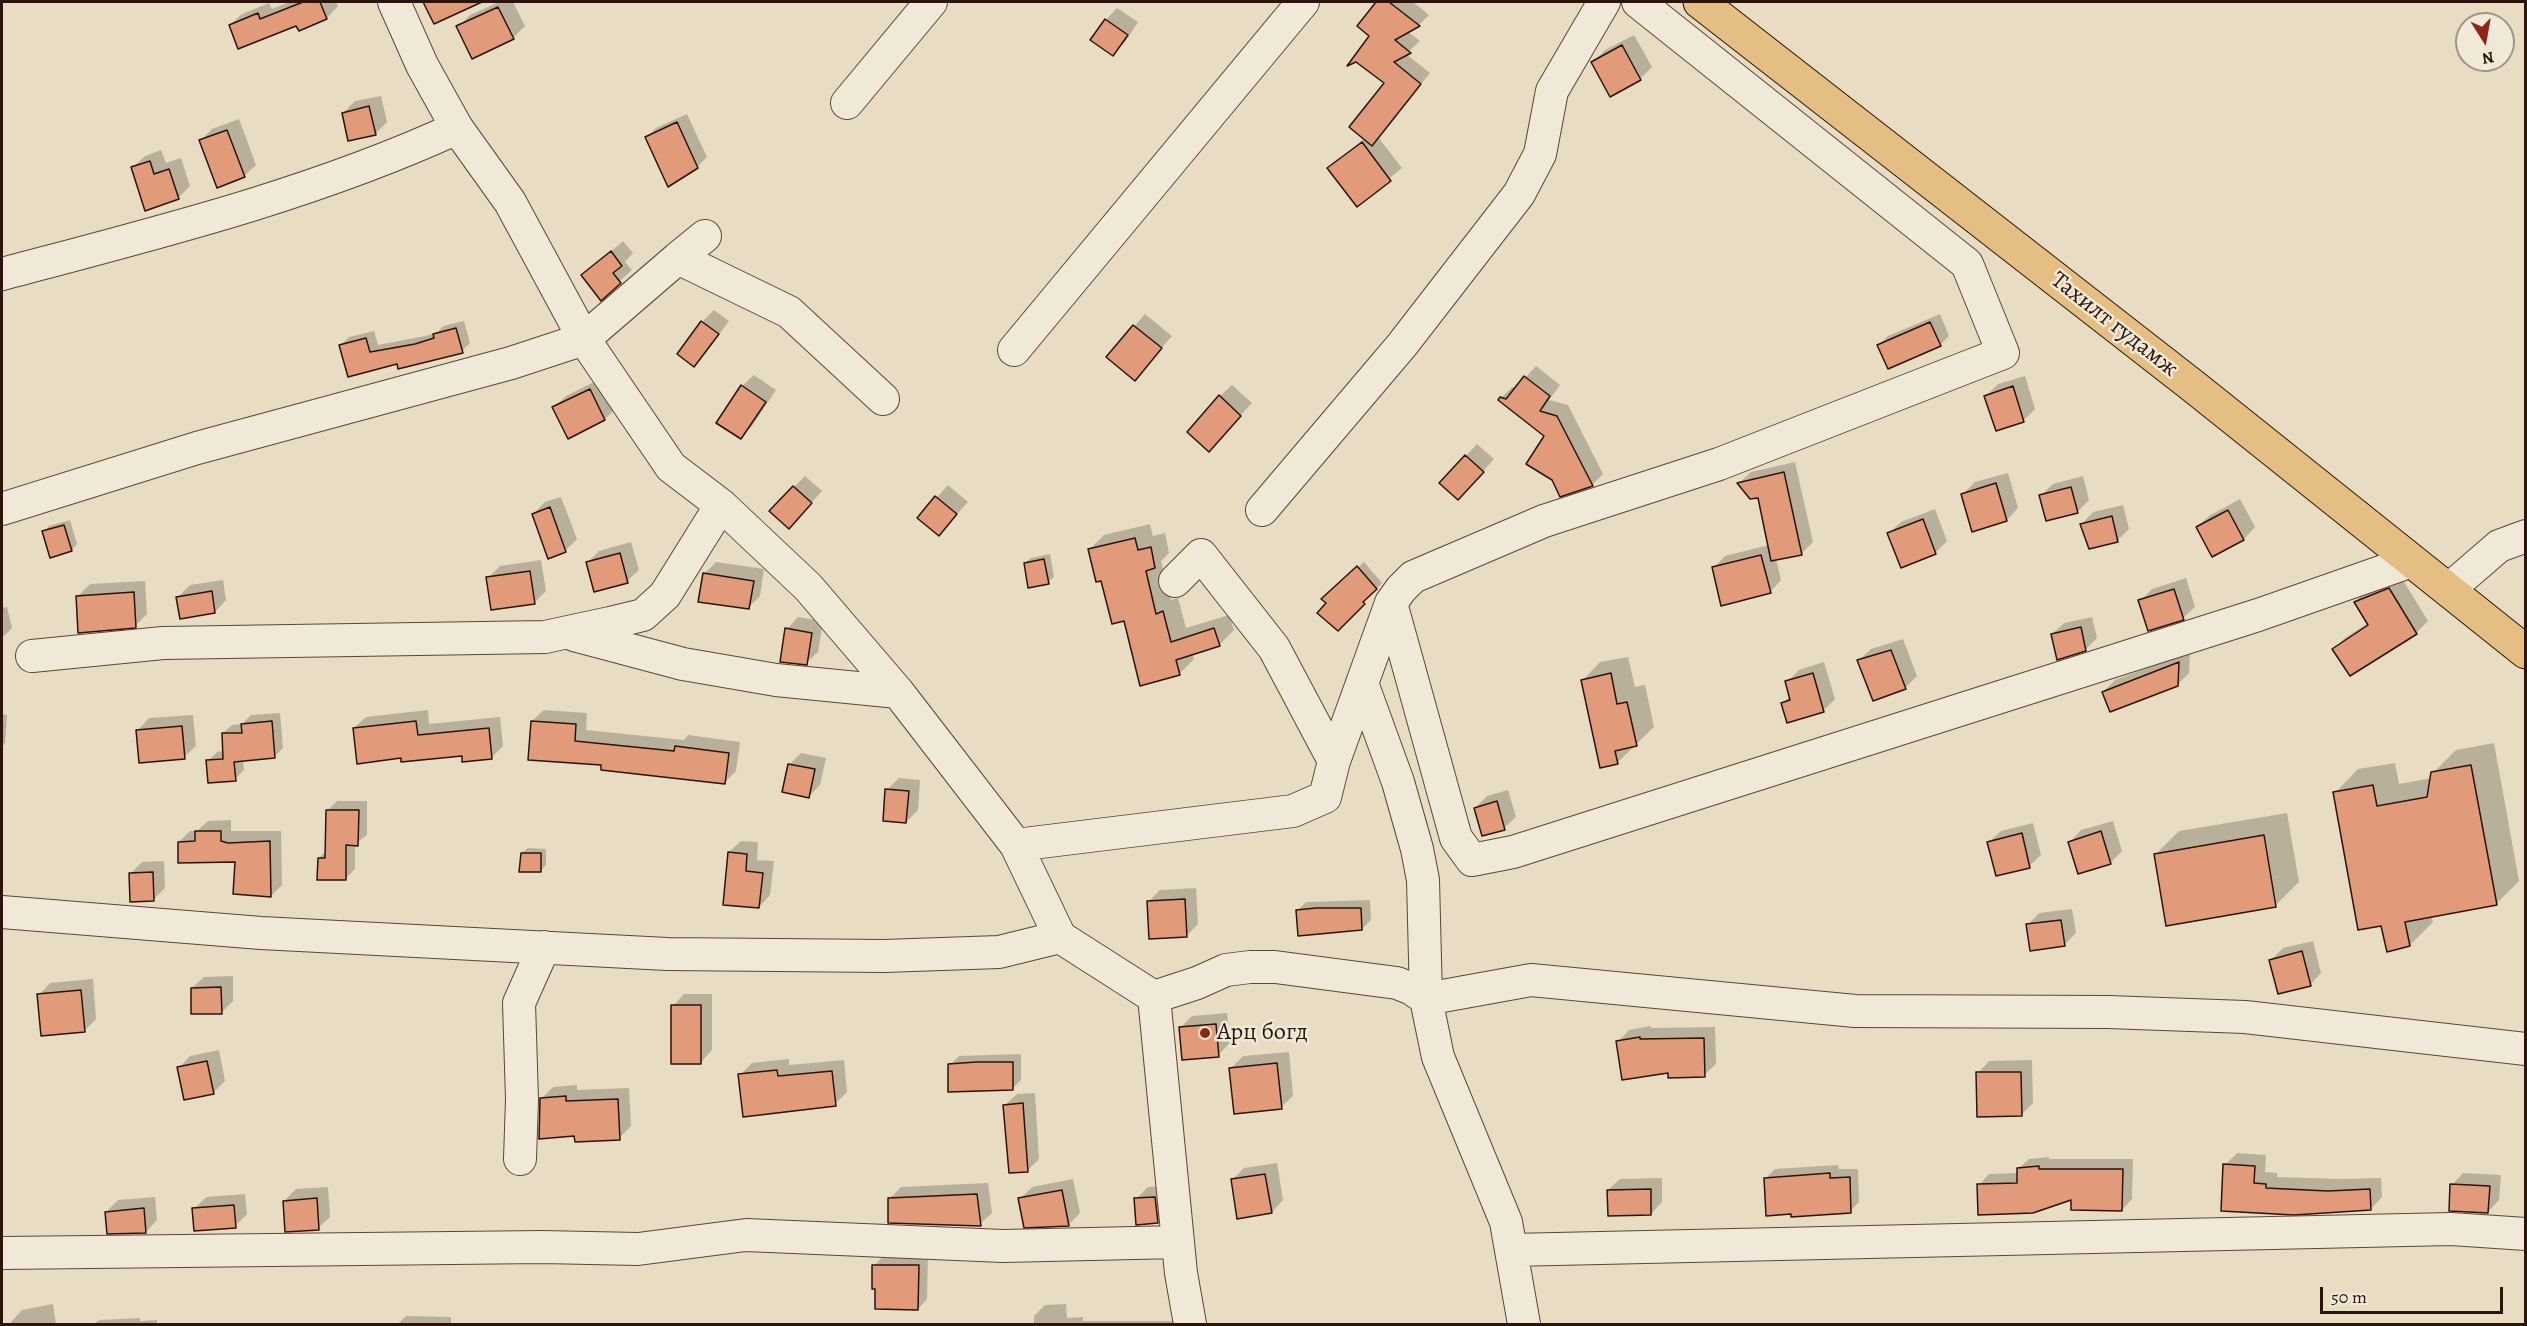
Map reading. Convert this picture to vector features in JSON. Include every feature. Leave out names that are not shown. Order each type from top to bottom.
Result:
[{"type":"main road","name":"Тахилт гудамж","points":[[1700,2],[2184,379],[2526,652]]},
{"type":"street","points":[[394,2],[422,65],[458,128],[510,202],[584,339],[671,467],[721,505],[808,587],[898,692],[1016,845],[1060,937],[1154,997]]},
{"type":"street","points":[[847,103],[931,2]]},
{"type":"street","points":[[1014,350],[1303,2]]},
{"type":"street","points":[[1262,510],[1402,345],[1519,194],[1540,154],[1552,91],[1604,2]]},
{"type":"street","points":[[1016,845],[1293,811],[1324,797],[1334,761],[1391,603],[1413,577],[1544,521],[1719,464],[2003,353],[1967,264],[1638,2]]},
{"type":"street","points":[[2,274],[242,209],[398,155],[458,128]]},
{"type":"street","points":[[2,509],[197,448],[511,363],[584,339],[705,236]]},
{"type":"street","points":[[678,258],[789,312],[884,399]]},
{"type":"street","points":[[32,657],[164,643],[544,637],[643,615],[665,595],[721,505]]},
{"type":"street","points":[[2448,590],[2499,546],[2526,536]]},
{"type":"street","points":[[1175,581],[1201,555],[1274,648],[1334,761]]},
{"type":"street","points":[[1391,603],[1456,838],[1472,860],[1513,852],[2258,615],[2412,561]]},
{"type":"street","points":[[566,632],[683,664],[776,680],[898,692]]},
{"type":"street","points":[[1362,683],[1398,782],[1417,849],[1423,880],[1426,999],[1438,1057],[1460,1114],[1480,1153],[1506,1222],[1524,1324]]},
{"type":"street","points":[[2,912],[261,933],[666,954],[884,956],[999,952],[1060,937]]},
{"type":"street","points":[[520,1160],[522,1098],[519,1003],[544,947]]},
{"type":"street","points":[[1154,997],[1197,983],[1226,970],[1275,967],[1397,983],[1412,989],[1426,999],[1531,980],[1855,1011],[2108,1012],[2245,1017],[2526,1049]]},
{"type":"street","points":[[1154,997],[1178,1242],[1190,1324]]},
{"type":"street","points":[[1511,1250],[2451,1229],[2526,1234]]},
{"type":"street","points":[[2,1253],[530,1247],[638,1249],[746,1234],[1003,1246],[1178,1242]]},
{"type":"building","points":[[303,2],[320,2],[327,19],[299,31],[296,26],[238,49],[229,25],[258,13],[260,19]]},
{"type":"building","points":[[423,2],[482,2],[434,24]]},
{"type":"building","points":[[1376,2],[1389,2],[1420,26],[1395,40],[1411,53],[1394,62],[1421,84],[1372,146],[1349,127],[1384,83],[1356,62],[1347,66],[1369,36],[1357,26]]},
{"type":"building","points":[[498,7],[514,39],[472,59],[456,26]]},
{"type":"building","points":[[1105,19],[1128,35],[1113,56],[1090,40]]},
{"type":"building","points":[[1622,45],[1641,80],[1610,97],[1591,62]]},
{"type":"building","points":[[369,106],[376,135],[348,141],[342,113]]},
{"type":"building","points":[[677,122],[698,168],[668,187],[645,137]]},
{"type":"building","points":[[227,130],[245,177],[217,188],[199,140]]},
{"type":"building","points":[[1362,142],[1391,181],[1357,207],[1327,168]]},
{"type":"building","points":[[150,161],[154,174],[169,169],[179,199],[145,211],[131,167]]},
{"type":"building","points":[[611,251],[622,266],[613,273],[621,283],[601,301],[581,275]]},
{"type":"building","points":[[701,321],[719,334],[694,367],[677,354]]},
{"type":"building","points":[[1930,322],[1941,346],[1888,369],[1877,345]]},
{"type":"building","points":[[1133,325],[1162,348],[1135,381],[1106,357]]},
{"type":"building","points":[[456,328],[463,353],[398,369],[397,364],[348,377],[339,345],[366,338],[370,352],[415,344],[434,338],[433,334]]},
{"type":"building","points":[[1524,376],[1550,396],[1540,411],[1557,416],[1593,486],[1560,497],[1552,480],[1526,464],[1544,436],[1498,400],[1500,397],[1506,399]]},
{"type":"building","points":[[741,385],[766,402],[741,439],[716,423]]},
{"type":"building","points":[[2013,386],[2024,422],[1996,431],[1984,396]]},
{"type":"building","points":[[590,389],[605,420],[568,439],[552,407]]},
{"type":"building","points":[[1219,395],[1241,416],[1209,452],[1187,432]]},
{"type":"building","points":[[1465,455],[1484,472],[1458,500],[1439,483]]},
{"type":"building","points":[[1784,472],[1802,555],[1771,561],[1758,498],[1750,499],[1737,483]]},
{"type":"building","points":[[1996,483],[2007,521],[1972,532],[1961,494]]},
{"type":"building","points":[[793,486],[812,503],[789,529],[769,511]]},
{"type":"building","points":[[2071,487],[2078,513],[2046,521],[2039,495]]},
{"type":"building","points":[[935,496],[957,514],[939,536],[917,518]]},
{"type":"building","points":[[550,507],[566,552],[548,559],[532,514]]},
{"type":"building","points":[[2228,510],[2244,540],[2212,557],[2196,527]]},
{"type":"building","points":[[2112,516],[2118,542],[2089,549],[2080,524]]},
{"type":"building","points":[[1923,519],[1936,554],[1901,568],[1887,533]]},
{"type":"building","points":[[64,525],[72,551],[50,558],[42,531]]},
{"type":"building","points":[[1135,538],[1138,550],[1151,547],[1155,568],[1146,571],[1156,614],[1163,611],[1171,642],[1214,628],[1220,646],[1176,660],[1180,675],[1140,686],[1124,621],[1112,624],[1101,581],[1096,582],[1088,549]]},
{"type":"building","points":[[620,553],[628,583],[594,592],[586,562]]},
{"type":"building","points":[[1761,555],[1771,593],[1721,606],[1712,567]]},
{"type":"building","points":[[1044,559],[1049,584],[1028,588],[1024,563]]},
{"type":"building","points":[[1357,566],[1377,589],[1338,631],[1317,613],[1326,603],[1321,599]]},
{"type":"building","points":[[530,571],[535,604],[491,610],[486,577]]},
{"type":"building","points":[[703,573],[754,581],[749,609],[698,602]]},
{"type":"building","points":[[2389,588],[2417,634],[2350,676],[2332,649],[2368,625],[2354,602]]},
{"type":"building","points":[[2174,589],[2184,620],[2148,631],[2138,600]]},
{"type":"building","points":[[212,591],[215,613],[180,619],[176,597]]},
{"type":"building","points":[[134,592],[136,628],[78,633],[76,596]]},
{"type":"building","points":[[2081,627],[2086,651],[2057,660],[2051,634]]},
{"type":"building","points":[[785,628],[812,633],[807,665],[780,662]]},
{"type":"building","points":[[1891,650],[1906,689],[1873,701],[1857,660]]},
{"type":"building","points":[[2179,662],[2178,686],[2110,712],[2102,692]]},
{"type":"building","points":[[1611,673],[1617,704],[1627,702],[1637,746],[1615,751],[1618,764],[1600,768],[1581,680]]},
{"type":"building","points":[[1813,673],[1824,712],[1787,723],[1781,703],[1790,700],[1785,681]]},
{"type":"building","points":[[272,721],[275,758],[234,762],[236,781],[208,783],[206,760],[223,759],[222,733],[242,733],[241,724]]},
{"type":"building","points":[[416,721],[418,735],[489,728],[492,759],[462,762],[462,756],[401,762],[401,758],[357,764],[353,728]]},
{"type":"building","points":[[531,721],[576,724],[575,741],[674,751],[675,746],[729,753],[725,784],[601,770],[601,765],[528,760]]},
{"type":"building","points":[[182,726],[185,759],[139,763],[136,730]]},
{"type":"building","points":[[788,764],[815,769],[809,798],[782,792]]},
{"type":"building","points":[[2471,765],[2497,905],[2405,922],[2410,946],[2387,952],[2381,926],[2358,930],[2333,792],[2373,785],[2377,806],[2427,797],[2431,772]]},
{"type":"building","points":[[885,789],[909,791],[906,823],[883,821]]},
{"type":"building","points":[[1497,801],[1505,830],[1482,836],[1474,808]]},
{"type":"building","points":[[326,810],[359,810],[358,846],[346,845],[346,880],[317,880],[318,858],[325,858]]},
{"type":"building","points":[[195,831],[221,831],[221,841],[228,843],[270,841],[271,897],[233,894],[235,862],[178,863],[178,842],[195,841]]},
{"type":"building","points":[[2101,831],[2111,864],[2078,874],[2068,842]]},
{"type":"building","points":[[2022,833],[2030,868],[1996,876],[1987,842]]},
{"type":"building","points":[[2264,835],[2276,907],[2166,926],[2154,854]]},
{"type":"building","points":[[728,852],[747,854],[746,871],[763,873],[759,908],[723,905]]},
{"type":"building","points":[[521,853],[541,853],[541,872],[519,872]]},
{"type":"building","points":[[153,872],[154,901],[130,902],[129,873]]},
{"type":"building","points":[[1185,899],[1187,937],[1149,939],[1147,901]]},
{"type":"building","points":[[1361,908],[1362,930],[1298,936],[1296,910]]},
{"type":"building","points":[[2061,920],[2065,946],[2030,951],[2026,924]]},
{"type":"building","points":[[2302,951],[2311,986],[2278,994],[2269,960]]},
{"type":"building","points":[[221,987],[222,1014],[191,1014],[191,988]]},
{"type":"building","points":[[81,990],[85,1032],[41,1036],[37,994]]},
{"type":"building","points":[[671,1005],[701,1005],[701,1064],[671,1064]]},
{"type":"building","points":[[1216,1024],[1219,1057],[1182,1060],[1179,1027]]},
{"type":"building","points":[[1640,1037],[1640,1039],[1704,1038],[1705,1077],[1668,1078],[1668,1073],[1622,1080],[1616,1041]]},
{"type":"building","points":[[207,1061],[214,1094],[184,1100],[177,1067]]},
{"type":"building","points":[[1013,1062],[1013,1090],[948,1092],[948,1064]]},
{"type":"building","points":[[1277,1063],[1282,1109],[1234,1114],[1229,1068]]},
{"type":"building","points":[[777,1070],[778,1076],[832,1071],[836,1106],[743,1117],[738,1074]]},
{"type":"building","points":[[1976,1072],[2021,1072],[2022,1116],[1977,1117]]},
{"type":"building","points":[[566,1096],[566,1101],[618,1099],[620,1140],[575,1142],[574,1136],[539,1139],[540,1098]]},
{"type":"building","points":[[1023,1103],[1028,1172],[1009,1173],[1003,1105]]},
{"type":"building","points":[[2223,1164],[2255,1166],[2254,1183],[2266,1184],[2266,1188],[2328,1191],[2370,1189],[2371,1210],[2294,1215],[2221,1211]]},
{"type":"building","points":[[2039,1166],[2039,1169],[2123,1169],[2122,1211],[2071,1210],[2071,1200],[2033,1213],[1978,1215],[1977,1184],[2017,1183],[2017,1168]]},
{"type":"building","points":[[1830,1173],[1830,1178],[1850,1177],[1851,1213],[1791,1217],[1791,1214],[1766,1216],[1764,1178]]},
{"type":"building","points":[[1265,1174],[1272,1213],[1237,1219],[1231,1179]]},
{"type":"building","points":[[2450,1184],[2490,1186],[2488,1213],[2449,1211]]},
{"type":"building","points":[[1651,1189],[1651,1215],[1608,1216],[1607,1190]]},
{"type":"building","points":[[1062,1190],[1069,1226],[1024,1228],[1018,1198]]},
{"type":"building","points":[[977,1194],[981,1226],[888,1223],[888,1198]]},
{"type":"building","points":[[1155,1197],[1158,1223],[1136,1225],[1134,1198]]},
{"type":"building","points":[[317,1198],[319,1230],[285,1232],[283,1201]]},
{"type":"building","points":[[234,1205],[236,1228],[194,1231],[192,1208]]},
{"type":"building","points":[[144,1208],[146,1233],[107,1234],[105,1212]]},
{"type":"building","points":[[872,1265],[919,1265],[918,1310],[875,1309]]},
{"type":"place","name":"Арц богд","points":[[1205,1033]]}]
